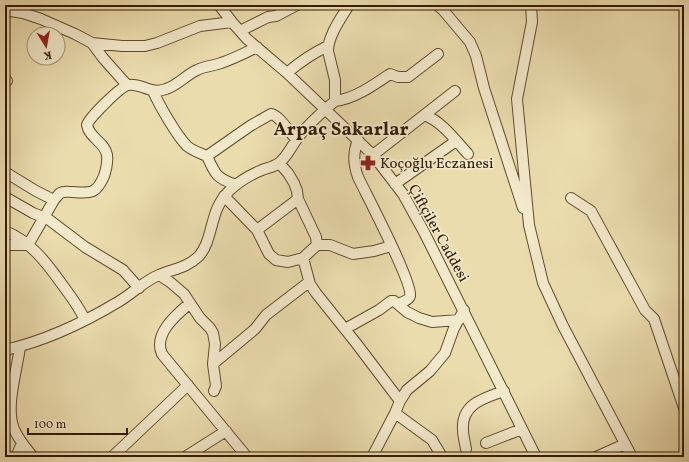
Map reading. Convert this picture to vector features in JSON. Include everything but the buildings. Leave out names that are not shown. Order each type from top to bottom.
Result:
[{"type":"street","name":"Çiftçiler Caddesi","points":[[219,5],[240,31],[287,73],[373,155],[395,184],[424,232],[536,457]]},
{"type":"street","points":[[240,31],[268,17],[276,16],[297,5]]},
{"type":"street","points":[[5,350],[20,347],[56,335],[118,302],[159,275],[185,266],[199,255],[204,249],[217,206],[224,196],[249,176],[279,163],[288,153],[296,139],[335,100],[335,80],[328,46],[349,5]]},
{"type":"street","points":[[437,5],[470,42],[476,56],[486,96],[529,225],[543,283],[563,326],[632,457]]},
{"type":"street","points":[[529,225],[517,99],[532,22],[530,5]]},
{"type":"street","points":[[5,10],[26,9],[92,43],[145,46],[157,43],[200,26],[232,22]]},
{"type":"street","points":[[92,43],[127,85]]},
{"type":"street","points":[[287,73],[306,57],[328,46]]},
{"type":"street","points":[[153,92],[176,85],[196,70],[220,64],[257,47]]},
{"type":"street","points":[[335,100],[341,100],[353,95],[390,74],[398,77],[408,77],[438,54]]},
{"type":"street","points":[[28,245],[54,200],[60,194],[63,192],[91,192],[95,191],[98,187],[107,166],[107,153],[104,147],[90,132],[87,125],[119,90],[127,85],[145,87],[153,92],[157,101],[184,142],[196,152],[207,156],[215,174],[219,178],[236,185]]},
{"type":"street","points":[[373,155],[455,92]]},
{"type":"street","points":[[207,156],[250,126],[271,114],[276,116],[296,139]]},
{"type":"street","points":[[424,115],[442,126],[468,154]]},
{"type":"street","points":[[358,140],[354,152],[354,166],[400,263],[410,288],[409,298],[398,304]]},
{"type":"street","points":[[395,184],[456,141]]},
{"type":"street","points":[[279,163],[294,183],[298,199],[316,237],[317,245]]},
{"type":"street","points":[[5,172],[54,200]]},
{"type":"street","points":[[224,196],[257,230],[269,254],[276,260],[288,262],[303,258],[317,245],[330,245],[354,254],[374,251],[391,246]]},
{"type":"street","points":[[5,197],[33,213],[44,217],[85,246],[123,270],[139,288]]},
{"type":"street","points":[[571,198],[591,211],[645,310],[654,319],[684,408]]},
{"type":"street","points":[[257,230],[298,199]]},
{"type":"street","points":[[5,231],[16,235],[44,260],[80,308],[85,320]]},
{"type":"street","points":[[5,245],[28,245]]},
{"type":"street","points":[[303,258],[310,282],[320,299],[400,401]]},
{"type":"street","points":[[159,275],[178,288],[213,333],[215,344],[213,364],[216,381],[214,392]]},
{"type":"street","points":[[213,364],[255,329],[266,315],[310,282]]},
{"type":"street","points":[[345,329],[379,310],[391,301],[398,304],[406,312],[432,322],[459,320]]},
{"type":"street","points":[[190,303],[167,326],[159,344],[162,354],[247,457]]},
{"type":"street","points":[[372,457],[407,390],[430,371],[446,353],[454,328],[464,310]]},
{"type":"street","points":[[20,347],[10,402],[10,410],[12,425],[22,443],[33,457]]},
{"type":"street","points":[[112,457],[188,385]]},
{"type":"street","points":[[466,449],[463,430],[464,419],[468,411],[474,403],[504,391]]},
{"type":"street","points":[[395,413],[432,440],[441,455]]},
{"type":"street","points":[[486,443],[522,428]]},
{"type":"street","points":[[184,457],[226,431]]},
{"type":"street","points":[[16,457],[22,443]]},
{"type":"street","points":[[596,457],[625,444]]},
{"type":"place","name":"Koçoğlu Eczanesi","points":[[368,163]]},
{"type":"district","name":"Arpaç Sakarlar","points":[[341,128]]}]
